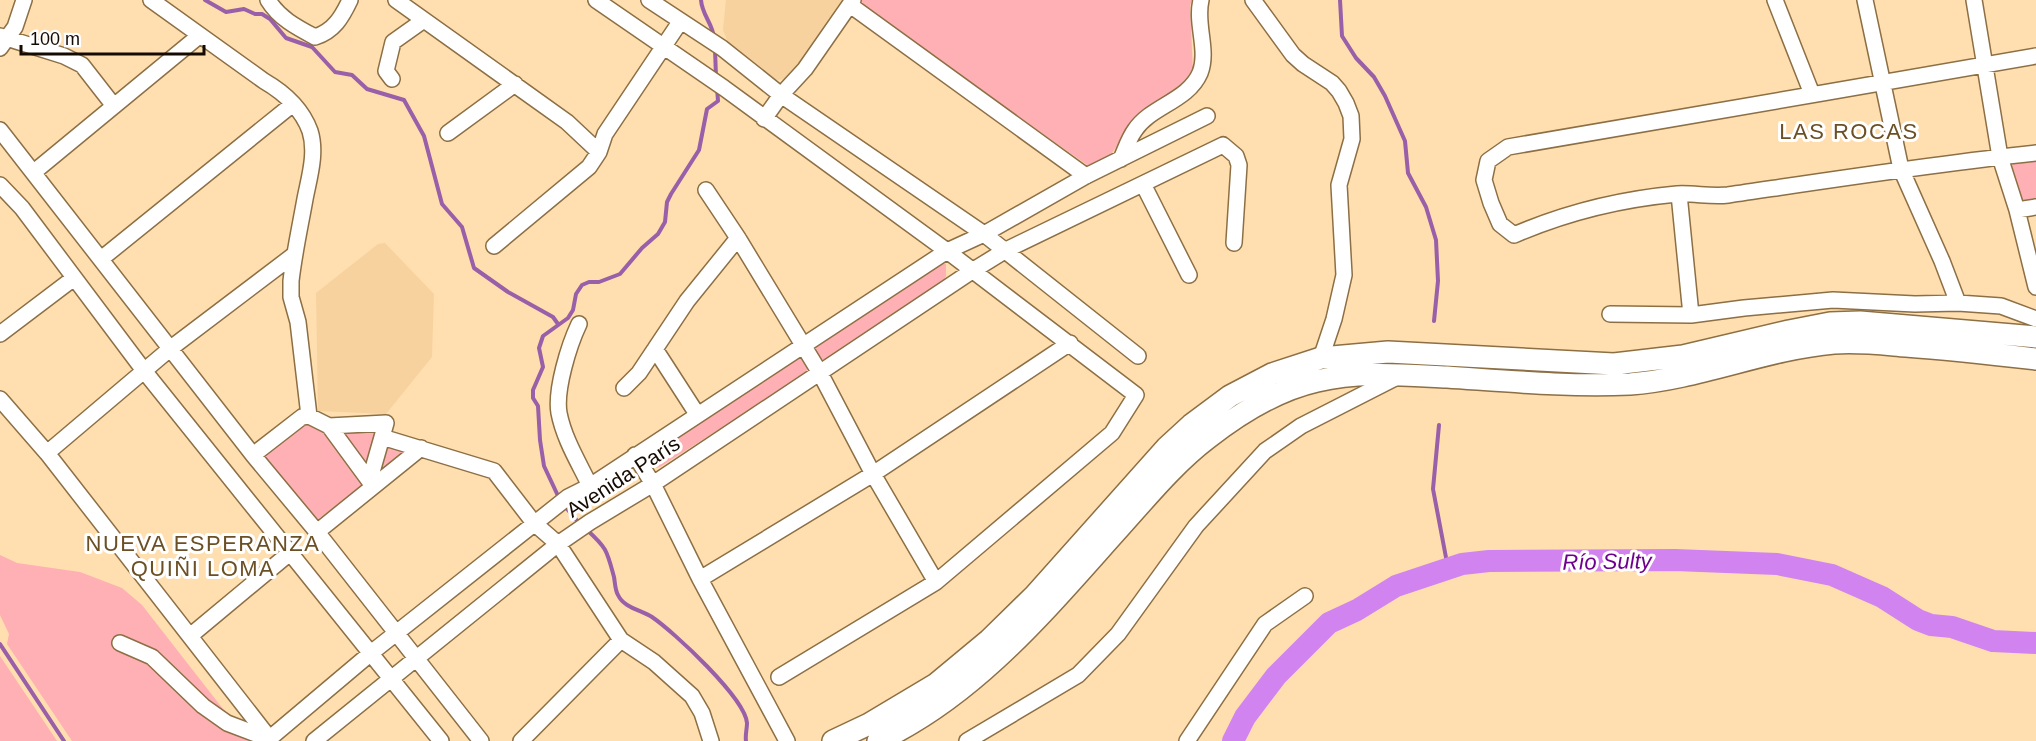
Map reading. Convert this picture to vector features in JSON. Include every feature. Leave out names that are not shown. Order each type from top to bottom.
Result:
[{"type":"highway","points":[[833,741],[869,724],[936,684],[989,640],[1035,595],[1167,447],[1191,425],[1230,396],[1272,374],[1322,358],[1388,352],[1614,364],[1683,356],[1830,323],[1860,322],[2036,337]]},
{"type":"highway","points":[[878,741],[897,733],[977,677],[1050,604],[1166,476],[1204,440],[1239,415],[1278,394],[1314,382],[1351,375],[1402,375],[1590,384],[1640,383],[1837,342],[1874,343],[2036,359]]},
{"type":"street","points":[[24,0],[15,27],[3,41],[64,56],[82,65],[114,106]]},
{"type":"street","points":[[151,0],[279,90],[303,116],[310,131],[313,148],[311,168],[291,281],[291,297],[298,322],[309,416]]},
{"type":"street","points":[[268,0],[273,9],[291,24],[315,37],[335,26],[350,0]]},
{"type":"street","points":[[396,0],[567,122],[599,153]]},
{"type":"street","points":[[596,0],[724,88],[1137,394],[1112,433],[936,582],[779,678]]},
{"type":"street","points":[[649,0],[722,48],[781,94],[1006,250],[1138,356]]},
{"type":"street","points":[[1121,159],[1135,129],[1155,112],[1186,92],[1200,72],[1202,49],[1198,12],[1201,0]]},
{"type":"street","points":[[1253,0],[1293,55],[1332,83],[1339,91],[1350,116],[1352,139],[1339,185],[1344,275],[1337,309],[1322,358]]},
{"type":"street","points":[[1775,0],[1812,94]]},
{"type":"street","points":[[1865,0],[1902,169],[1958,303]]},
{"type":"street","points":[[1974,0],[2000,157],[2017,210],[2036,286]]},
{"type":"street","points":[[764,119],[781,94],[805,69],[851,3],[1086,176]]},
{"type":"street","points":[[392,79],[386,71],[393,42],[424,20]]},
{"type":"street","points":[[494,246],[589,167],[599,153],[605,134],[680,22]]},
{"type":"street","points":[[34,172],[200,36]]},
{"type":"street","points":[[2036,56],[1883,84],[1812,94],[1728,111],[1508,147],[1488,162],[1484,180],[1500,224],[1514,235],[1544,222],[1591,209],[1679,194],[1724,196],[1902,169],[2036,153]]},
{"type":"street","points":[[448,133],[515,84]]},
{"type":"street","points":[[101,259],[293,104]]},
{"type":"street","name":"Avenida París","points":[[270,740],[371,652],[568,497],[590,486],[947,251],[984,234],[1086,176],[1207,116]]},
{"type":"street","points":[[0,130],[253,455],[317,532],[481,741]]},
{"type":"street","name":"Avenida París","points":[[314,741],[576,531],[653,484],[1006,250],[1223,144],[1236,156],[1239,165],[1234,243]]},
{"type":"street","points":[[1143,184],[1189,275]]},
{"type":"street","points":[[0,185],[145,372],[441,741]]},
{"type":"street","points":[[706,190],[820,373],[873,474],[936,582]]},
{"type":"street","points":[[1679,194],[1691,315]]},
{"type":"street","points":[[2017,210],[2036,207]]},
{"type":"street","points":[[624,387],[639,373],[687,302],[738,238]]},
{"type":"street","points":[[47,453],[171,348],[295,254]]},
{"type":"street","points":[[0,334],[74,278]]},
{"type":"street","points":[[1610,314],[1691,315],[1833,300],[2001,306],[2036,318]]},
{"type":"street","points":[[579,324],[572,339],[559,394],[559,411],[567,438],[590,486]]},
{"type":"street","points":[[700,579],[873,474],[1070,343]]},
{"type":"street","points":[[656,349],[698,414]]},
{"type":"street","points":[[967,741],[1078,675],[1118,634],[1196,526],[1265,451],[1301,426],[1402,375]]},
{"type":"street","points":[[0,399],[47,453],[270,740]]},
{"type":"street","points":[[253,455],[302,417],[309,416],[329,426],[373,486]]},
{"type":"street","points":[[329,426],[386,423],[372,472],[373,486]]},
{"type":"street","points":[[382,437],[494,471],[534,523],[558,544],[621,640],[654,662],[692,696],[702,713],[711,741]]},
{"type":"street","points":[[317,532],[421,448]]},
{"type":"street","points":[[635,455],[653,484],[700,579],[787,741]]},
{"type":"street","points":[[190,636],[291,552]]},
{"type":"street","points":[[1187,741],[1265,624],[1305,596]]},
{"type":"street","points":[[521,741],[621,640]]},
{"type":"street","points":[[120,643],[152,657],[203,706],[227,723],[270,740]]},
{"type":"shaded area","points":[[726,0],[843,0],[802,65],[787,79],[777,80],[729,45],[723,30]]},
{"type":"shaded area","points":[[859,0],[1192,0],[1190,6],[1193,72],[1130,127],[1110,156],[1090,167],[857,3]]},
{"type":"shaded area","points":[[2036,158],[2036,203],[2023,202],[2012,166],[2014,162]]},
{"type":"shaded area","points":[[385,243],[434,294],[432,357],[386,414],[318,411],[316,293],[378,244]]},
{"type":"shaded area","points":[[943,263],[946,264],[944,280],[827,359],[818,360],[814,350],[818,344]]},
{"type":"shaded area","points":[[796,358],[804,359],[809,367],[804,375],[660,467],[656,468],[650,464],[648,456]]},
{"type":"shaded area","points":[[304,421],[322,426],[363,483],[317,520],[262,456]]},
{"type":"shaded area","points":[[373,429],[377,431],[365,465],[341,432]]},
{"type":"shaded area","points":[[386,445],[408,448],[379,476]]},
{"type":"shaded area","points":[[0,555],[17,563],[80,572],[122,588],[142,605],[248,741],[72,741],[7,644],[9,634],[0,615]]},
{"type":"shaded area","points":[[0,656],[57,741],[0,741]]},
{"type":"waterway","points":[[205,0],[226,12],[244,9],[255,14],[262,14],[270,19],[286,38],[312,47],[335,72],[352,75],[367,89],[404,100],[424,136],[442,204],[462,227],[474,268],[508,292],[553,317],[558,324]]},
{"type":"waterway","points":[[701,0],[714,38]]},
{"type":"waterway","points":[[1340,0],[1342,36],[1356,58],[1374,77],[1385,96],[1405,141],[1408,173],[1426,207],[1436,240],[1438,281],[1434,321]]},
{"type":"waterway","points":[[715,49],[716,77]]},
{"type":"waterway","points":[[559,498],[544,466],[538,406],[533,398],[533,390],[543,367],[539,348],[543,336],[568,318],[573,310],[576,294],[582,285],[599,282],[620,274],[642,248],[658,234],[665,222],[667,202],[699,150],[707,109],[718,101],[717,87]]},
{"type":"waterway","points":[[1439,425],[1433,489],[1448,568]]},
{"type":"waterway","points":[[563,504],[579,523]]},
{"type":"waterway","points":[[587,530],[599,541],[608,555],[616,591],[624,603],[652,617],[676,636],[722,682],[743,712],[747,723],[746,741]]},
{"type":"waterway","name":"Río Sulty","points":[[1233,741],[1245,717],[1276,676],[1329,623],[1357,610],[1396,586],[1462,564],[1489,561],[1675,560],[1777,564],[1832,575],[1882,597],[1918,620],[1931,625],[1952,627],[1993,641],[2036,643]]},
{"type":"waterway","points":[[0,644],[64,741]]},
{"type":"district","name":"LAS ROCAS","points":[[1849,131]]},
{"type":"district","name":"NUEVA ESPERANZA QUIÑI LOMA","points":[[203,556]]}]
